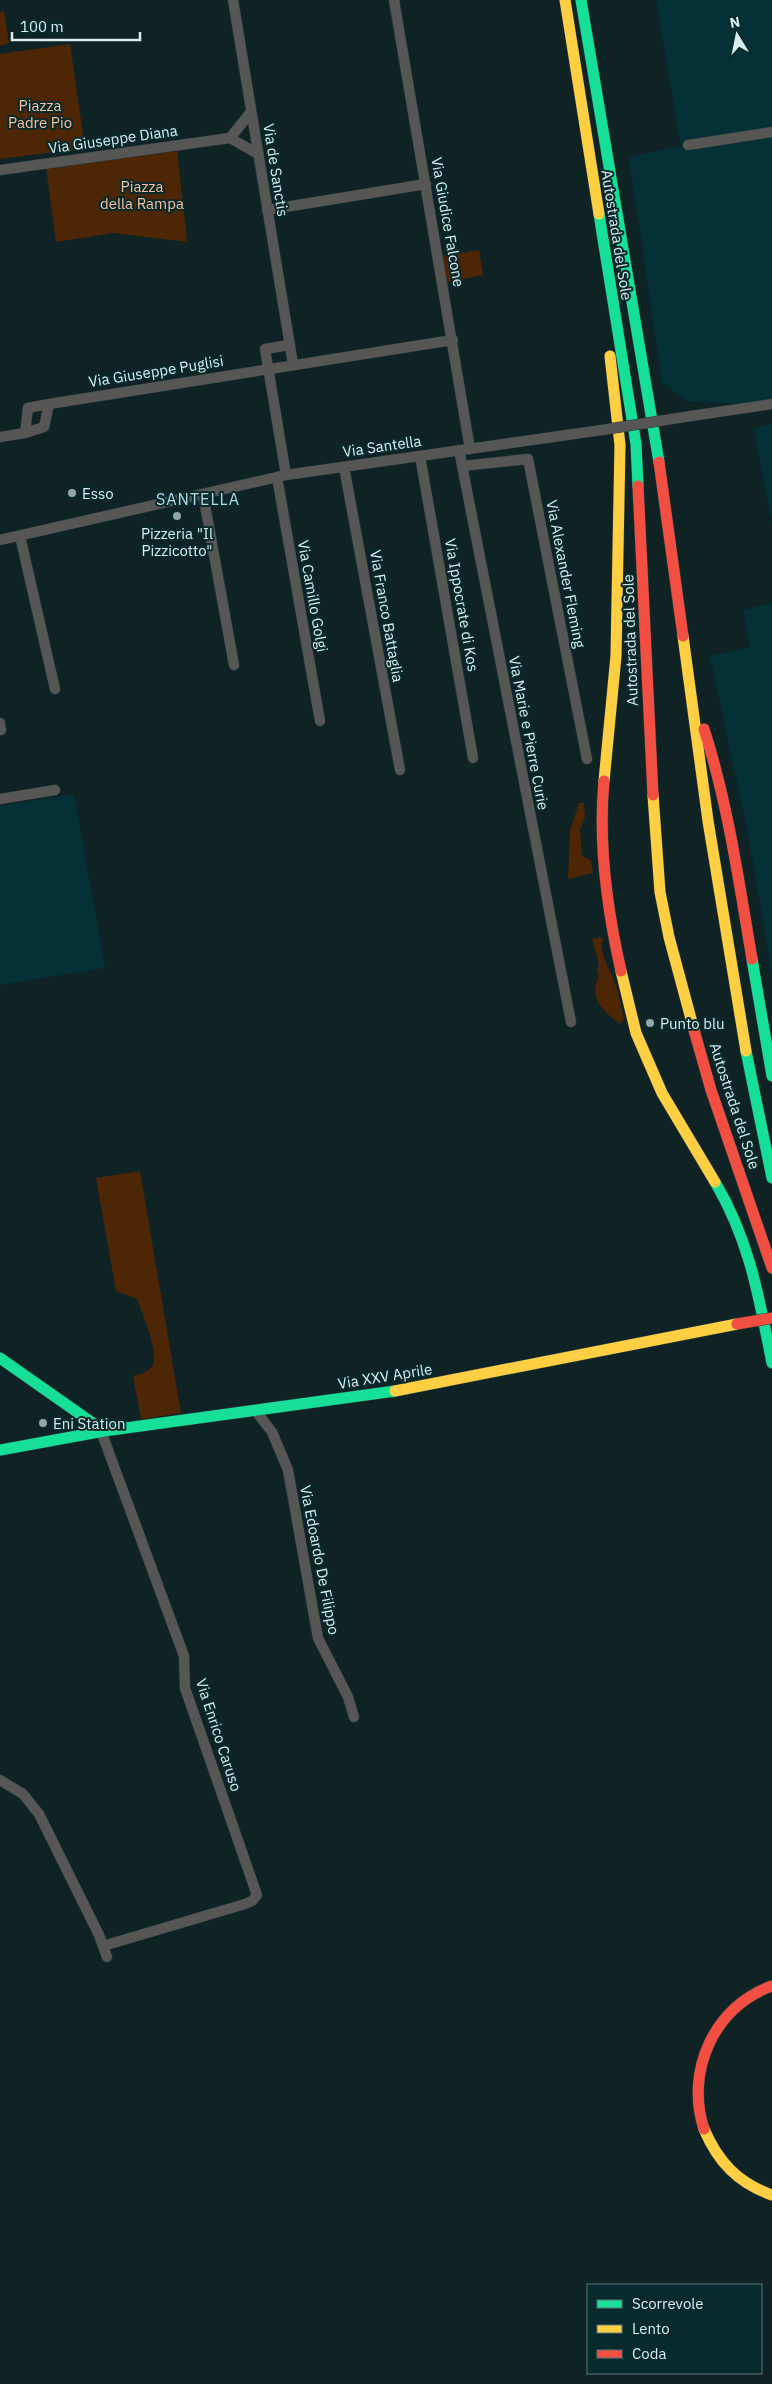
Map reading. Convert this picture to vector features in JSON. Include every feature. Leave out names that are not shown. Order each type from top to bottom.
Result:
[{"type":"main road","name":"Autostrada del Sole","points":[[565,0],[636,444],[648,728],[660,892],[669,937],[711,1090],[772,1268]]},
{"type":"main road","name":"Autostrada del Sole","points":[[581,0],[660,469],[692,691],[708,821],[740,1015],[772,1178]]},
{"type":"main road","points":[[602,238],[605,318],[620,445],[616,656],[602,804],[606,888],[615,944],[636,1033],[662,1093],[721,1192],[736,1221],[755,1275],[772,1364]]},
{"type":"main road","points":[[692,691],[718,776],[772,1076]]},
{"type":"main road","name":"Via XXV Aprile","points":[[0,1450],[102,1431],[404,1390],[772,1318]]},
{"type":"main road","points":[[0,1358],[102,1431]]},
{"type":"main road","points":[[772,1986],[749,1996],[734,2006],[723,2019],[704,2049],[698,2086],[702,2125],[718,2156],[741,2180],[772,2195]]},
{"type":"main road","points":[[772,1994],[735,2016],[719,2037],[710,2059],[705,2085],[706,2107],[712,2128],[722,2150],[737,2167],[755,2180],[772,2188]]},
{"type":"street","name":"Via de Sanctis","points":[[233,0],[293,364]]},
{"type":"street","name":"Via Giudice Falcone","points":[[394,0],[470,449]]},
{"type":"street","points":[[251,112],[230,138],[258,154]]},
{"type":"street","points":[[688,145],[772,132]]},
{"type":"street","name":"Via Giuseppe Diana","points":[[0,170],[230,138]]},
{"type":"street","points":[[267,210],[426,184]]},
{"type":"street","name":"Via Giuseppe Puglisi","points":[[25,433],[28,408],[293,364],[453,340]]},
{"type":"street","points":[[282,476],[265,349],[289,345]]},
{"type":"street","points":[[0,437],[25,433],[44,427],[49,404]]},
{"type":"street","name":"Via Santella","points":[[0,540],[282,476],[772,404]]},
{"type":"street","name":"Via Marie e Pierre Curie","points":[[459,450],[571,1022]]},
{"type":"street","name":"Via Ippocrate di Kos","points":[[420,456],[473,758]]},
{"type":"street","name":"Via Alexander Fleming","points":[[462,466],[528,459],[587,759]]},
{"type":"street","name":"Via Franco Battaglia","points":[[344,467],[400,770]]},
{"type":"street","name":"Via Camillo Golgi","points":[[282,476],[320,721]]},
{"type":"street","points":[[203,494],[234,665]]},
{"type":"street","points":[[20,536],[55,689]]},
{"type":"street","points":[[0,799],[55,790]]},
{"type":"street","name":"Via Edoardo De Filippo","points":[[255,1410],[272,1432],[288,1470],[318,1638],[348,1697],[354,1717]]},
{"type":"street","name":"Via Enrico Caruso","points":[[102,1431],[184,1656],[185,1688],[256,1895],[252,1901],[245,1904],[103,1946]]},
{"type":"street","points":[[0,1780],[23,1794],[39,1814],[108,1957]]},
{"type":"shaded area","points":[[656,0],[772,0],[772,406],[686,401],[662,382],[629,157],[681,146]]},
{"type":"shaded area","points":[[772,424],[772,523],[754,428]]},
{"type":"shaded area","points":[[772,603],[772,974],[748,833],[710,656],[750,647],[743,610]]},
{"type":"shaded area","points":[[74,794],[105,968],[0,985],[0,806]]},
{"type":"green space","points":[[4,11],[9,43],[0,46],[0,12]]},
{"type":"green space","name":"Piazza Padre Pio","points":[[70,44],[85,148],[0,159],[0,54]]},
{"type":"green space","name":"Piazza della Rampa","points":[[177,151],[187,242],[114,233],[56,242],[46,167]]},
{"type":"green space","points":[[479,250],[483,275],[446,282],[441,256]]},
{"type":"green space","points":[[579,803],[584,803],[585,817],[580,830],[582,856],[591,860],[593,873],[568,879],[570,831]]},
{"type":"green space","points":[[603,937],[603,953],[620,999],[624,1020],[620,1024],[603,1009],[596,997],[595,991],[599,976],[597,971],[599,964],[592,939]]},
{"type":"green space","points":[[140,1171],[181,1413],[141,1419],[133,1376],[144,1372],[153,1365],[154,1351],[137,1299],[116,1291],[96,1178]]},
{"type":"traffic: fast","points":[[581,0],[659,462]]},
{"type":"traffic: fast","points":[[599,214],[636,444],[638,486]]},
{"type":"traffic: fast","points":[[752,959],[772,1076]]},
{"type":"traffic: fast","points":[[746,1051],[772,1178]]},
{"type":"traffic: fast","points":[[715,1182],[737,1226],[752,1270],[772,1363]]},
{"type":"traffic: fast","points":[[0,1358],[104,1431]]},
{"type":"traffic: fast","points":[[0,1450],[104,1431],[395,1391]]},
{"type":"traffic: slow","points":[[565,0],[599,214]]},
{"type":"traffic: slow","points":[[604,781],[616,656],[620,445],[610,356]]},
{"type":"traffic: slow","points":[[683,636],[708,821],[746,1051]]},
{"type":"traffic: slow","points":[[653,795],[660,892],[669,937],[694,1030]]},
{"type":"traffic: slow","points":[[621,971],[636,1033],[662,1093],[715,1182]]},
{"type":"traffic: slow","points":[[395,1391],[737,1324]]},
{"type":"traffic: slow","points":[[704,2129],[716,2152],[730,2170],[749,2184],[772,2195]]},
{"type":"traffic: jam","points":[[659,462],[683,636]]},
{"type":"traffic: jam","points":[[638,486],[653,795]]},
{"type":"traffic: jam","points":[[704,729],[726,814],[752,959]]},
{"type":"traffic: jam","points":[[604,781],[602,829],[605,876],[621,971]]},
{"type":"traffic: jam","points":[[694,1030],[711,1090],[772,1268]]},
{"type":"traffic: jam","points":[[737,1324],[772,1318]]},
{"type":"traffic: jam","points":[[704,2129],[699,2107],[698,2085],[702,2064],[709,2044],[720,2025],[734,2009],[752,1996],[772,1986]]},
{"type":"place","name":"Esso","points":[[72,493]]},
{"type":"place","name":"Pizzeria \"Il Pizzicotto\"","points":[[177,516]]},
{"type":"place","name":"Punto blu","points":[[650,1023]]},
{"type":"place","name":"Eni Station","points":[[43,1423]]},
{"type":"district","name":"SANTELLA","points":[[198,499]]}]
